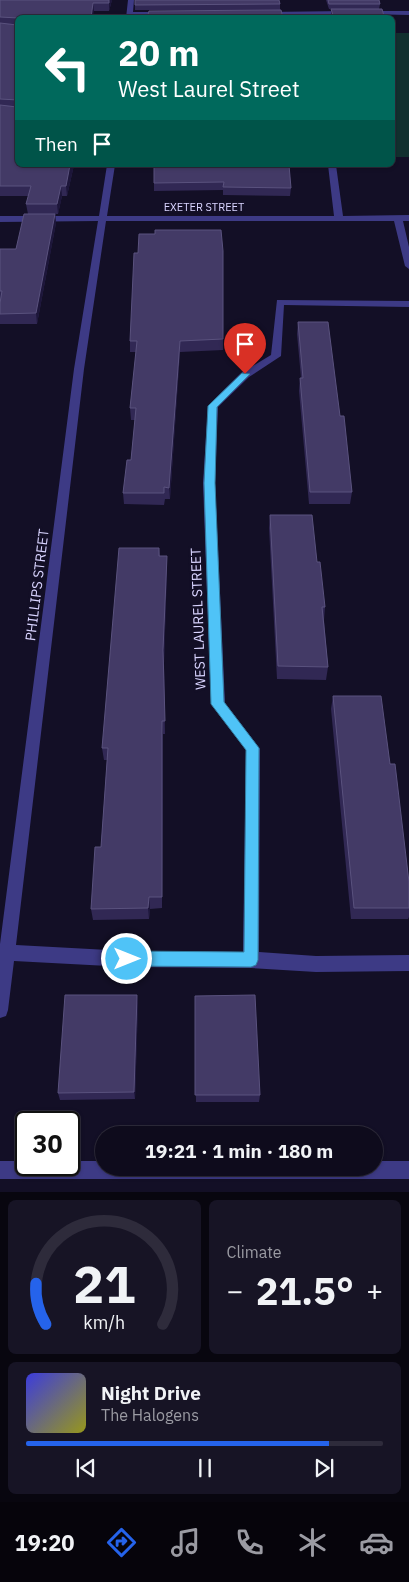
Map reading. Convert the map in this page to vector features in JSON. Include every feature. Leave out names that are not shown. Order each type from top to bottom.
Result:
[{"type":"street","points":[[129,15],[131,0]]},
{"type":"street","points":[[345,15],[409,13]]},
{"type":"street","points":[[154,15],[178,14]]},
{"type":"street","points":[[254,14],[284,15]]},
{"type":"street","name":"PHILLIPS STREET","points":[[0,1010],[79,369],[111,167]]},
{"type":"street","points":[[332,167],[339,218]]},
{"type":"street","points":[[398,218],[409,266]]},
{"type":"street","name":"EXETER STREET","points":[[0,219],[409,218]]},
{"type":"street","name":"WEST LAUREL STREET","points":[[251,960],[252,748],[218,704],[210,483],[212,406],[245,374],[276,356],[280,302],[409,304]]},
{"type":"street","points":[[7,953],[127,959],[251,960],[316,964],[409,963]]},
{"type":"street","points":[[0,1170],[409,1170]]},
{"type":"green space","points":[[395,33],[409,33],[409,157],[395,157]]},
{"type":"building","points":[[0,0],[109,0],[109,3],[93,3],[91,15],[15,15],[15,18],[0,17]]},
{"type":"building","points":[[135,0],[279,0],[280,4],[135,5]]},
{"type":"building","points":[[328,0],[379,0],[380,4],[329,4]]},
{"type":"building","points":[[331,9],[382,9],[384,15],[333,15]]},
{"type":"building","points":[[281,10],[282,15],[148,15],[149,11]]},
{"type":"building","points":[[0,23],[15,25],[15,100],[0,99]]},
{"type":"building","points":[[0,105],[15,107],[15,167],[70,167],[66,186],[61,186],[57,204],[26,204],[31,186],[0,186]]},
{"type":"building","points":[[154,167],[289,167],[291,188],[223,187],[224,182],[154,183]]},
{"type":"building","points":[[24,214],[55,214],[36,313],[0,314],[2,291],[0,291],[0,249],[16,249]]},
{"type":"building","points":[[155,230],[221,230],[223,251],[223,339],[180,341],[169,488],[164,487],[164,493],[123,493],[127,460],[131,460],[136,408],[130,408],[137,341],[130,341],[134,253],[138,253],[139,234],[155,234]]},
{"type":"building","points":[[298,322],[328,322],[340,416],[344,416],[352,492],[310,492],[300,378],[303,378]]},
{"type":"building","points":[[270,515],[312,515],[317,562],[320,562],[325,607],[322,607],[328,667],[278,666]]},
{"type":"building","points":[[119,548],[159,548],[159,556],[167,556],[163,650],[165,721],[162,721],[162,897],[149,897],[148,908],[91,909],[95,847],[101,847],[108,748],[102,748]]},
{"type":"building","points":[[333,696],[381,696],[390,764],[395,764],[409,882],[409,908],[354,908]]},
{"type":"building","points":[[65,995],[137,995],[134,1092],[58,1093]]},
{"type":"building","points":[[255,995],[260,1095],[195,1095],[195,996]]},
{"type":"route","points":[[127,959],[251,960],[252,748],[218,704],[210,483],[212,406],[245,374]]}]
